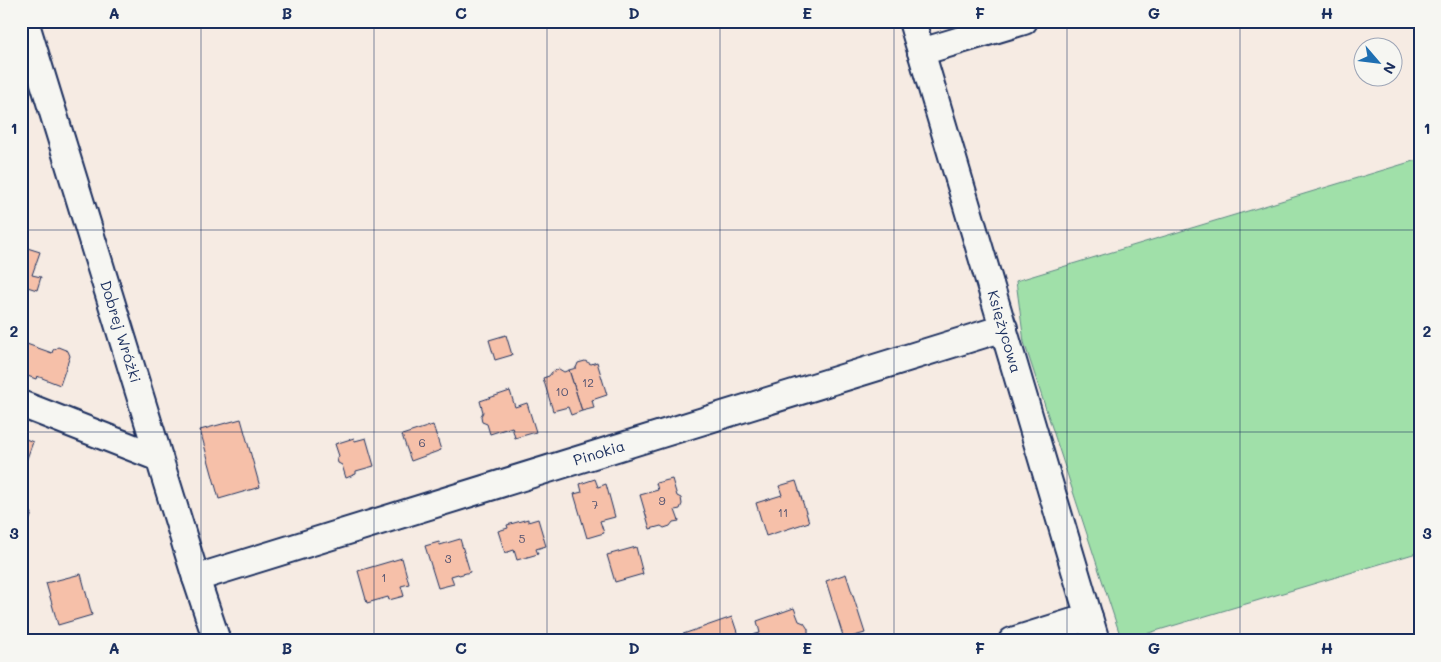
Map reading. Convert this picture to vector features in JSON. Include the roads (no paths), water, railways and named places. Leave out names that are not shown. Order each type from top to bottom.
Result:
[{"type":"street","name":"Dobrej Wróżki","points":[[25,21],[217,641]]},
{"type":"street","name":"Księżycowa","points":[[912,21],[1093,629]]},
{"type":"street","points":[[922,52],[1024,21]]},
{"type":"street","name":"Pinokia","points":[[196,578],[1004,328]]},
{"type":"street","points":[[21,404],[159,458]]},
{"type":"street","points":[[1012,641],[1093,629]]}]
